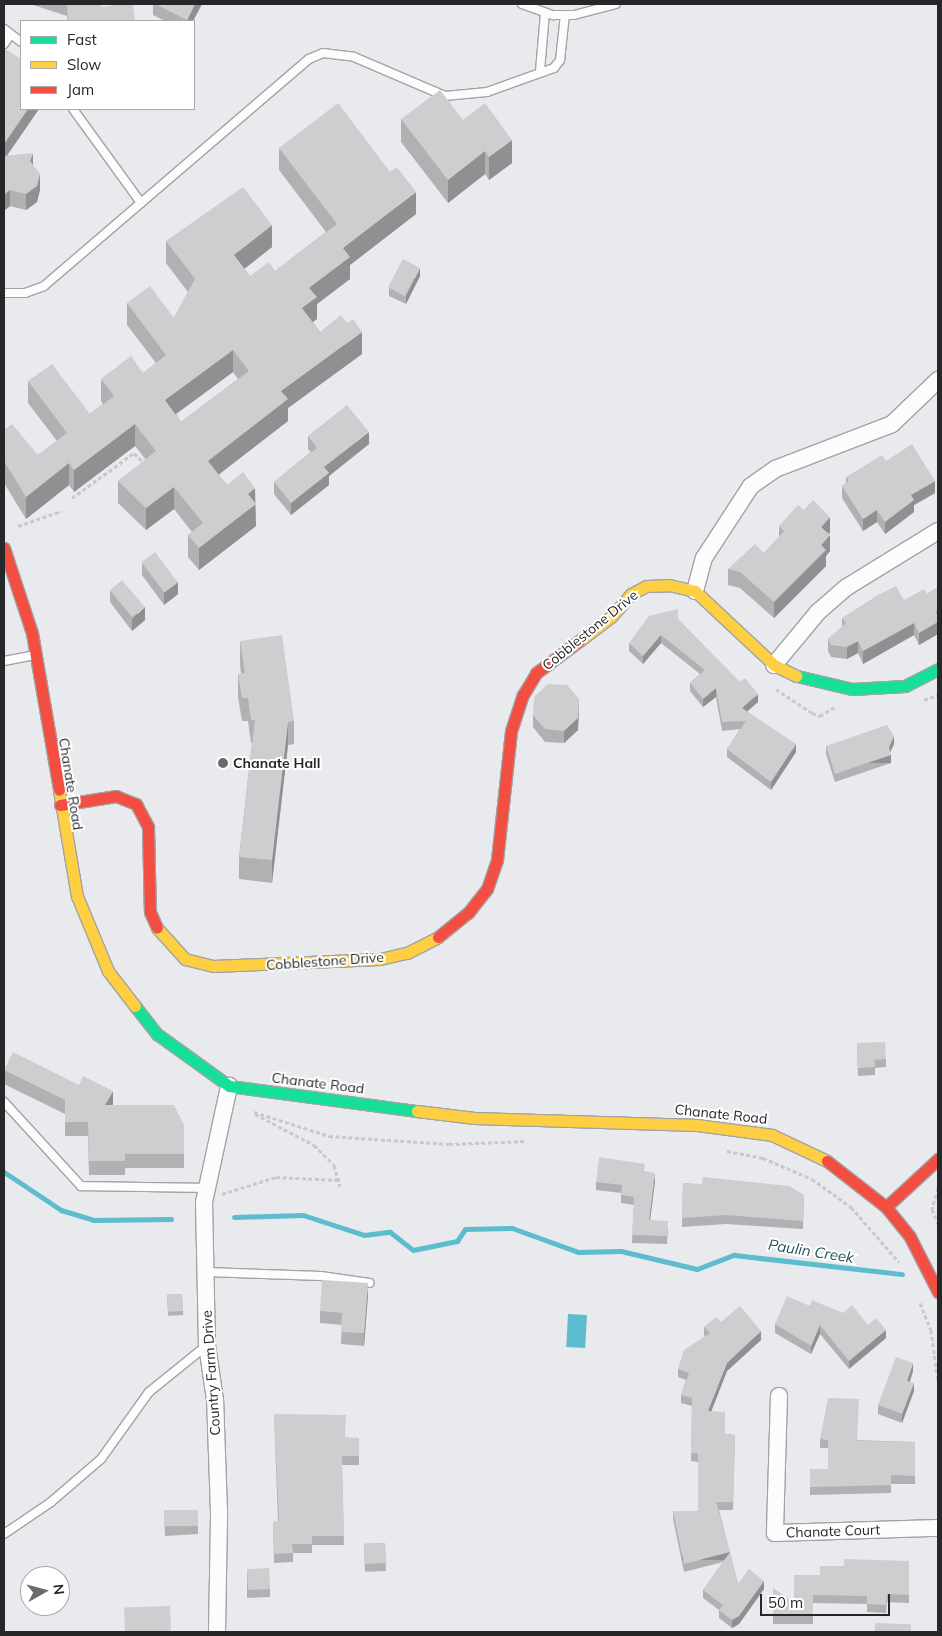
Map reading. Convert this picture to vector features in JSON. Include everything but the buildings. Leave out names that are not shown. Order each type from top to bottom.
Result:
[{"type":"street","points":[[938,380],[892,424],[774,468],[751,486],[704,558],[695,591],[774,665],[800,678],[852,689],[905,686],[938,669]]},
{"type":"street","points":[[774,665],[818,612],[847,587],[938,531]]},
{"type":"street","name":"Chanate Road","points":[[4,548],[36,655],[77,896],[108,971],[157,1034],[229,1086],[474,1118],[697,1125],[772,1135],[819,1155],[886,1207],[910,1237],[938,1292]]},
{"type":"street","name":"Cobblestone Drive","points":[[60,805],[116,796],[136,804],[148,827],[150,912],[160,934],[185,959],[213,966],[380,959],[407,953],[438,937],[487,890],[497,860],[511,731],[536,673],[611,616],[631,594],[646,586],[669,585],[695,591]]},
{"type":"street","name":"Country Farm Drive","points":[[217,1632],[215,1400],[207,1345],[206,1272],[213,1192],[229,1086]]},
{"type":"street","points":[[886,1207],[938,1159]]},
{"type":"street","name":"Chanate Court","points":[[779,1396],[775,1533],[938,1528]]},
{"type":"lane","points":[[522,4],[545,13],[565,15],[616,4]]},
{"type":"lane","points":[[540,71],[545,13]]},
{"type":"lane","points":[[4,293],[25,293],[44,286],[309,59],[323,53],[354,57],[445,96],[487,92],[540,71],[554,68],[560,60],[565,15]]},
{"type":"lane","points":[[4,44],[7,32],[20,41]]},
{"type":"lane","points":[[74,110],[141,203]]},
{"type":"lane","points":[[4,661],[36,655]]},
{"type":"lane","points":[[4,1102],[81,1186],[213,1192]]},
{"type":"lane","points":[[206,1272],[321,1276],[370,1283]]},
{"type":"lane","points":[[4,1534],[51,1502],[101,1459],[149,1392],[207,1345]]},
{"type":"path","points":[[72,498],[134,453],[148,469]]},
{"type":"path","points":[[18,526],[61,511]]},
{"type":"path","points":[[340,1186],[334,1165],[314,1145],[244,1108],[329,1136],[450,1144],[536,1140]]},
{"type":"path","points":[[719,1149],[763,1158],[812,1179],[851,1207],[902,1265]]},
{"type":"path","points":[[213,1192],[276,1177],[339,1180]]},
{"type":"path","points":[[938,1188],[932,1209],[938,1224]]},
{"type":"path","points":[[917,1295],[931,1330],[938,1382]]},
{"type":"water","points":[[568,1314],[587,1315],[585,1348],[566,1347]]},
{"type":"waterway","name":"Paulin Creek","points":[[4,1172],[61,1210],[93,1220],[171,1219]]},
{"type":"waterway","name":"Paulin Creek","points":[[234,1217],[303,1215],[364,1235],[390,1232],[413,1250],[457,1241],[465,1229],[512,1228],[578,1252],[621,1251],[697,1269],[734,1255],[902,1274]]},
{"type":"traffic: fast","points":[[797,676],[852,689],[905,686],[938,669]]},
{"type":"traffic: fast","points":[[135,1006],[157,1034],[229,1086],[417,1111]]},
{"type":"traffic: slow","points":[[579,641],[611,617],[631,594],[646,586],[669,585],[695,591],[774,665],[797,676]]},
{"type":"traffic: slow","points":[[59,790],[77,896],[108,971],[135,1006]]},
{"type":"traffic: slow","points":[[157,928],[185,959],[213,966],[380,959],[407,953],[438,937]]},
{"type":"traffic: slow","points":[[417,1111],[475,1118],[697,1125],[772,1135],[827,1161]]},
{"type":"traffic: jam","points":[[4,548],[32,633],[59,790]]},
{"type":"traffic: jam","points":[[438,937],[468,913],[487,889],[497,860],[511,731],[523,695],[536,673],[579,641]]},
{"type":"traffic: jam","points":[[60,805],[116,796],[136,804],[148,827],[150,912],[157,928]]},
{"type":"traffic: jam","points":[[886,1207],[938,1159]]},
{"type":"traffic: jam","points":[[827,1161],[886,1207],[910,1237],[938,1292]]},
{"type":"place","name":"Chanate Hall","points":[[223,763]]}]
